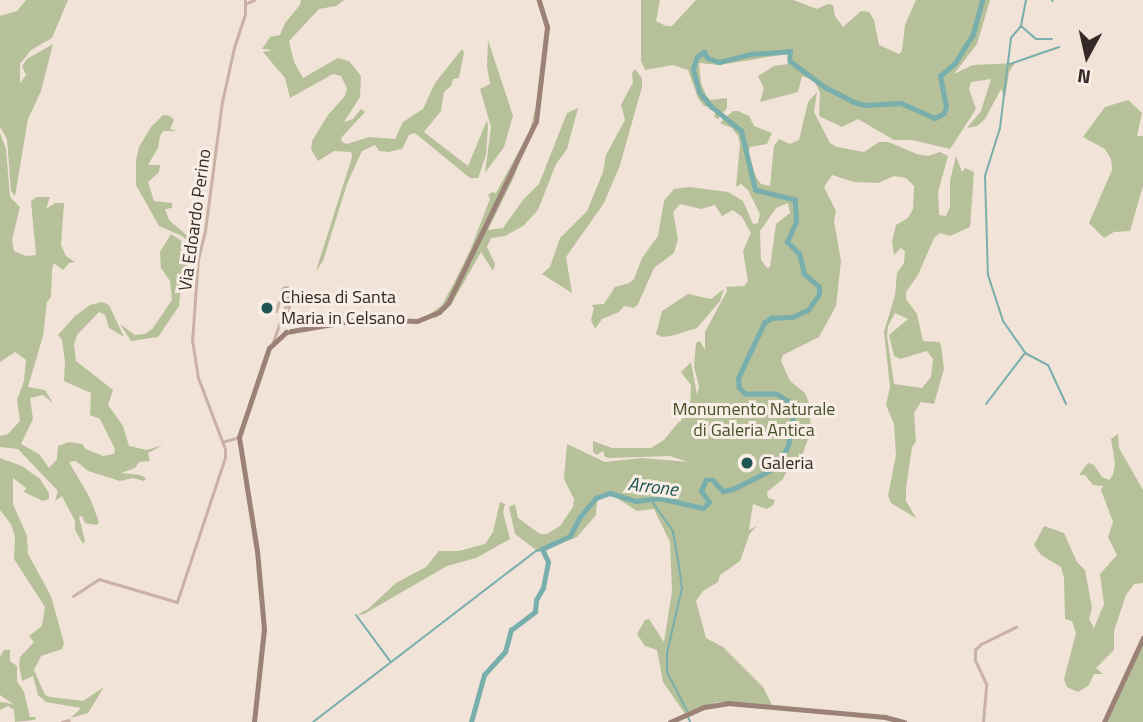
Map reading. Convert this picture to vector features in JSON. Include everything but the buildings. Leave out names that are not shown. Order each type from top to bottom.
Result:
[{"type":"street","points":[[245,2],[254,0]]},
{"type":"street","points":[[273,342],[286,332],[349,321],[417,321],[439,312],[448,303],[536,121],[547,27],[539,0]]},
{"type":"street","name":"Via Edoardo Perino","points":[[73,596],[99,579],[177,602],[225,458],[222,442],[198,378],[192,342],[198,259],[205,229],[225,90],[245,2]]},
{"type":"street","points":[[254,722],[264,629],[257,551],[239,437],[292,288],[285,287],[276,311],[271,310]]},
{"type":"street","points":[[280,300],[289,300]]},
{"type":"street","points":[[222,442],[239,437]]},
{"type":"street","points":[[983,722],[986,682],[974,651],[981,644],[1016,627]]},
{"type":"street","points":[[1104,722],[1143,638]]},
{"type":"street","points":[[670,722],[704,707],[728,703],[902,722]]},
{"type":"street","points":[[62,722],[69,720]]},
{"type":"green space","points":[[26,0],[68,0],[52,38],[31,50],[20,64],[20,83],[26,75],[22,66],[27,59],[53,44],[41,91],[28,119],[15,196],[11,191],[7,139],[0,127],[0,16],[17,11]]},
{"type":"green space","points":[[301,0],[344,0],[336,6],[319,9],[289,41],[294,62],[303,78],[338,58],[349,61],[361,76],[360,97],[344,122],[353,119],[361,109],[365,112],[341,138],[342,142],[347,144],[369,137],[395,139],[403,122],[423,109],[435,83],[462,49],[464,52],[459,78],[453,79],[451,86],[444,92],[441,111],[424,132],[468,166],[487,120],[488,127],[486,155],[478,178],[470,178],[415,133],[409,135],[402,149],[379,151],[375,145],[362,151],[347,184],[323,261],[316,271],[352,157],[351,152],[334,151],[318,161],[311,149],[312,141],[328,115],[345,96],[347,88],[341,76],[333,74],[290,98],[285,78],[263,52],[272,50],[262,49],[270,37],[280,35]]},
{"type":"green space","points":[[641,0],[660,0],[656,21],[666,26],[672,26],[696,0],[793,0],[817,9],[828,4],[833,5],[835,16],[843,27],[861,11],[869,12],[874,20],[879,45],[899,54],[902,51],[905,25],[916,0],[990,0],[977,44],[954,74],[973,65],[1015,63],[1009,72],[1005,97],[1001,89],[985,119],[977,126],[967,128],[981,111],[991,79],[971,82],[969,89],[976,109],[950,149],[912,140],[894,140],[858,119],[842,127],[819,116],[820,93],[814,80],[802,76],[798,92],[760,102],[764,88],[758,76],[774,66],[788,64],[790,58],[787,54],[719,65],[699,63],[701,83],[710,100],[727,98],[727,108],[718,119],[714,117],[717,109],[704,106],[698,98],[688,70],[673,65],[645,70],[641,61]]},
{"type":"green space","points":[[488,40],[513,116],[504,147],[485,173],[491,127],[480,89],[490,84],[487,66]]},
{"type":"green space","points":[[635,69],[642,78],[642,87],[620,165],[604,203],[566,257],[572,293],[542,274],[550,267],[560,238],[587,211],[603,172],[606,155],[625,120],[621,105],[633,82],[632,73]]},
{"type":"green space","name":"Monumento Naturale di Galeria Antica","points":[[817,92],[814,112],[830,143],[837,147],[864,152],[879,142],[888,142],[917,154],[928,156],[940,152],[948,156],[938,192],[939,215],[946,216],[950,207],[950,181],[956,156],[962,172],[965,168],[974,172],[970,227],[950,236],[940,233],[934,238],[918,275],[906,292],[906,299],[917,314],[923,341],[939,342],[941,345],[944,369],[934,404],[921,402],[914,413],[916,442],[912,447],[906,501],[916,518],[891,503],[888,496],[896,455],[894,424],[886,405],[890,387],[884,332],[895,295],[897,273],[904,263],[905,251],[901,248],[894,255],[892,241],[896,225],[908,218],[913,209],[914,186],[906,178],[894,176],[878,183],[854,182],[832,175],[824,187],[836,211],[834,221],[841,261],[836,306],[819,337],[783,355],[781,361],[790,381],[805,393],[809,403],[811,431],[800,461],[792,459],[783,479],[767,492],[768,498],[775,500],[773,505],[767,509],[753,504],[749,530],[757,526],[750,533],[740,561],[720,575],[718,582],[703,591],[696,601],[706,638],[723,647],[763,687],[772,705],[717,702],[685,714],[663,682],[657,650],[645,646],[637,634],[645,620],[649,619],[664,642],[672,591],[670,542],[654,509],[637,511],[611,494],[602,494],[597,502],[596,515],[577,537],[539,552],[515,534],[509,507],[515,504],[518,518],[540,534],[547,534],[560,526],[573,507],[574,499],[564,479],[567,444],[605,462],[642,458],[688,462],[670,456],[605,457],[603,451],[597,455],[593,452],[593,441],[612,448],[651,448],[664,440],[690,408],[691,385],[681,372],[691,362],[697,395],[699,386],[694,367],[696,343],[700,341],[705,350],[705,332],[727,291],[726,287],[744,286],[748,281],[743,251],[751,233],[742,217],[733,210],[722,216],[715,205],[701,209],[680,204],[673,212],[678,239],[674,253],[654,268],[638,304],[634,308],[624,306],[619,312],[602,319],[595,329],[591,320],[594,308],[591,305],[604,304],[615,287],[634,279],[642,258],[658,236],[664,201],[674,189],[689,187],[728,192],[743,201],[753,224],[758,223],[760,214],[748,190],[741,184],[736,187],[740,144],[738,136],[732,128],[720,123],[733,111],[738,111],[749,116],[754,126],[772,133],[767,144],[750,147],[748,152],[756,177],[761,184],[770,186],[774,146],[779,139],[790,144],[799,140],[808,102]],"holes":[[[788,203],[790,213],[776,224],[770,267],[767,268],[761,260],[760,231],[776,208]],[[895,313],[908,319],[889,335],[894,356],[900,359],[927,351],[933,359],[931,377],[922,388],[894,384],[887,336],[888,326]]]},
{"type":"green space","points":[[1128,100],[1142,113],[1137,136],[1143,136],[1143,186],[1130,231],[1114,232],[1104,238],[1089,223],[1112,170],[1111,159],[1105,149],[1083,137],[1105,107]]},
{"type":"green space","points":[[536,105],[535,116],[514,177],[488,230],[503,228],[523,200],[539,184],[567,113],[578,108],[567,149],[556,164],[538,210],[523,226],[505,236],[491,238],[487,247],[495,264],[493,271],[481,252],[451,305],[436,318],[429,315],[442,305],[454,283],[490,199],[488,195],[496,193],[530,130]]},
{"type":"green space","points":[[163,115],[174,120],[170,129],[176,131],[163,131],[160,136],[158,148],[148,165],[160,165],[159,172],[148,182],[154,201],[172,203],[172,208],[165,209],[169,220],[198,245],[198,250],[182,236],[159,226],[136,185],[139,147],[151,127]]},
{"type":"green space","points":[[0,133],[6,149],[10,197],[20,207],[12,240],[14,251],[26,256],[36,255],[31,201],[37,197],[50,197],[46,209],[55,203],[64,203],[61,245],[66,256],[75,262],[69,263],[63,270],[54,263],[52,269],[51,297],[47,302],[43,336],[28,387],[45,390],[53,403],[43,395],[30,398],[33,419],[21,444],[39,454],[49,468],[57,459],[58,446],[69,442],[82,444],[86,449],[103,456],[114,454],[115,449],[100,419],[90,415],[91,393],[64,381],[65,362],[62,340],[58,335],[75,316],[90,305],[102,302],[109,305],[124,337],[109,328],[105,315],[99,312],[77,335],[74,344],[76,361],[113,390],[108,405],[123,426],[129,446],[147,450],[163,445],[148,453],[150,461],[139,462],[135,468],[121,473],[140,475],[146,478],[144,481],[133,478],[120,481],[88,471],[76,461],[69,462],[90,498],[99,522],[97,525],[85,523],[82,516],[79,517],[85,541],[83,544],[62,496],[55,501],[58,491],[18,449],[0,447],[0,436],[8,434],[20,421],[17,400],[24,381],[26,360],[15,352],[0,362]]},
{"type":"green space","points":[[171,234],[189,246],[181,245],[184,255],[193,258],[192,263],[184,267],[183,274],[195,276],[195,281],[181,281],[179,306],[158,337],[131,341],[120,324],[135,335],[145,334],[153,328],[172,300],[170,281],[161,268],[160,252]]},
{"type":"green space","points":[[724,289],[720,301],[697,328],[671,336],[662,337],[656,334],[662,311],[688,294],[711,299]]},
{"type":"green space","points":[[1118,434],[1119,448],[1143,490],[1143,583],[1134,584],[1126,595],[1114,631],[1114,650],[1096,668],[1103,674],[1094,674],[1089,685],[1078,692],[1067,687],[1064,679],[1076,633],[1072,621],[1065,619],[1064,578],[1061,567],[1041,555],[1034,545],[1044,526],[1064,533],[1077,562],[1085,570],[1092,608],[1089,619],[1094,628],[1104,604],[1100,574],[1117,555],[1108,537],[1113,522],[1101,490],[1103,486],[1093,485],[1085,475],[1079,475],[1088,463],[1094,465],[1102,477],[1109,480],[1113,475],[1115,463],[1111,439]]},
{"type":"green space","points":[[0,458],[22,466],[40,479],[49,493],[49,499],[43,501],[24,492],[26,488],[13,478],[13,504],[27,536],[28,554],[51,596],[64,643],[62,649],[41,656],[34,670],[45,695],[50,697],[83,701],[104,687],[88,713],[71,718],[81,708],[46,702],[38,695],[33,676],[22,681],[20,657],[34,642],[29,636],[42,626],[45,607],[14,559],[15,537],[11,524],[0,510]]},
{"type":"green space","points":[[500,502],[505,504],[503,512],[510,539],[476,558],[447,566],[364,614],[357,615],[368,609],[396,583],[426,567],[439,551],[459,551],[485,544],[493,532]]},
{"type":"green space","points":[[1143,644],[1143,722],[1106,722]]},
{"type":"green space","points":[[4,650],[10,650],[10,661],[17,666],[17,681],[24,692],[30,717],[36,717],[35,720],[15,722],[14,710],[8,706],[0,710],[0,702],[13,704],[0,695],[0,657]]},
{"type":"waterway","name":"Arrone","points":[[471,722],[484,675],[505,652],[511,630],[535,612],[548,562],[542,549],[570,536],[579,518],[596,498],[610,493],[636,501],[659,498],[703,508],[709,502],[701,491],[706,480],[713,480],[723,491],[733,489],[773,469],[788,445],[793,416],[789,402],[776,394],[745,394],[739,388],[738,378],[764,323],[771,318],[792,317],[808,310],[819,294],[819,287],[804,274],[799,254],[787,242],[796,222],[795,200],[755,190],[741,131],[711,107],[699,92],[693,69],[697,57],[704,52],[708,58],[719,62],[751,54],[790,51],[790,61],[825,87],[854,102],[865,105],[901,103],[935,118],[944,113],[946,107],[940,76],[955,63],[973,34],[982,0]]},
{"type":"waterway","points":[[1026,0],[1021,26],[1011,38],[1000,128],[985,176],[988,275],[1003,321],[1025,353],[1048,365],[1066,404]]},
{"type":"waterway","points":[[1021,26],[1036,39],[1052,39]]},
{"type":"waterway","points":[[1010,64],[1059,47]]},
{"type":"waterway","points":[[986,404],[1025,353]]},
{"type":"waterway","points":[[651,500],[673,532],[678,560],[682,588],[667,653],[667,672],[687,711]]},
{"type":"waterway","points":[[313,722],[542,549]]},
{"type":"waterway","points":[[356,615],[390,661]]},
{"type":"waterway","points":[[688,717],[690,722]]},
{"type":"place","name":"Chiesa di Santa Maria in Celsano","points":[[267,308]]},
{"type":"place","name":"Galeria","points":[[747,463]]}]
